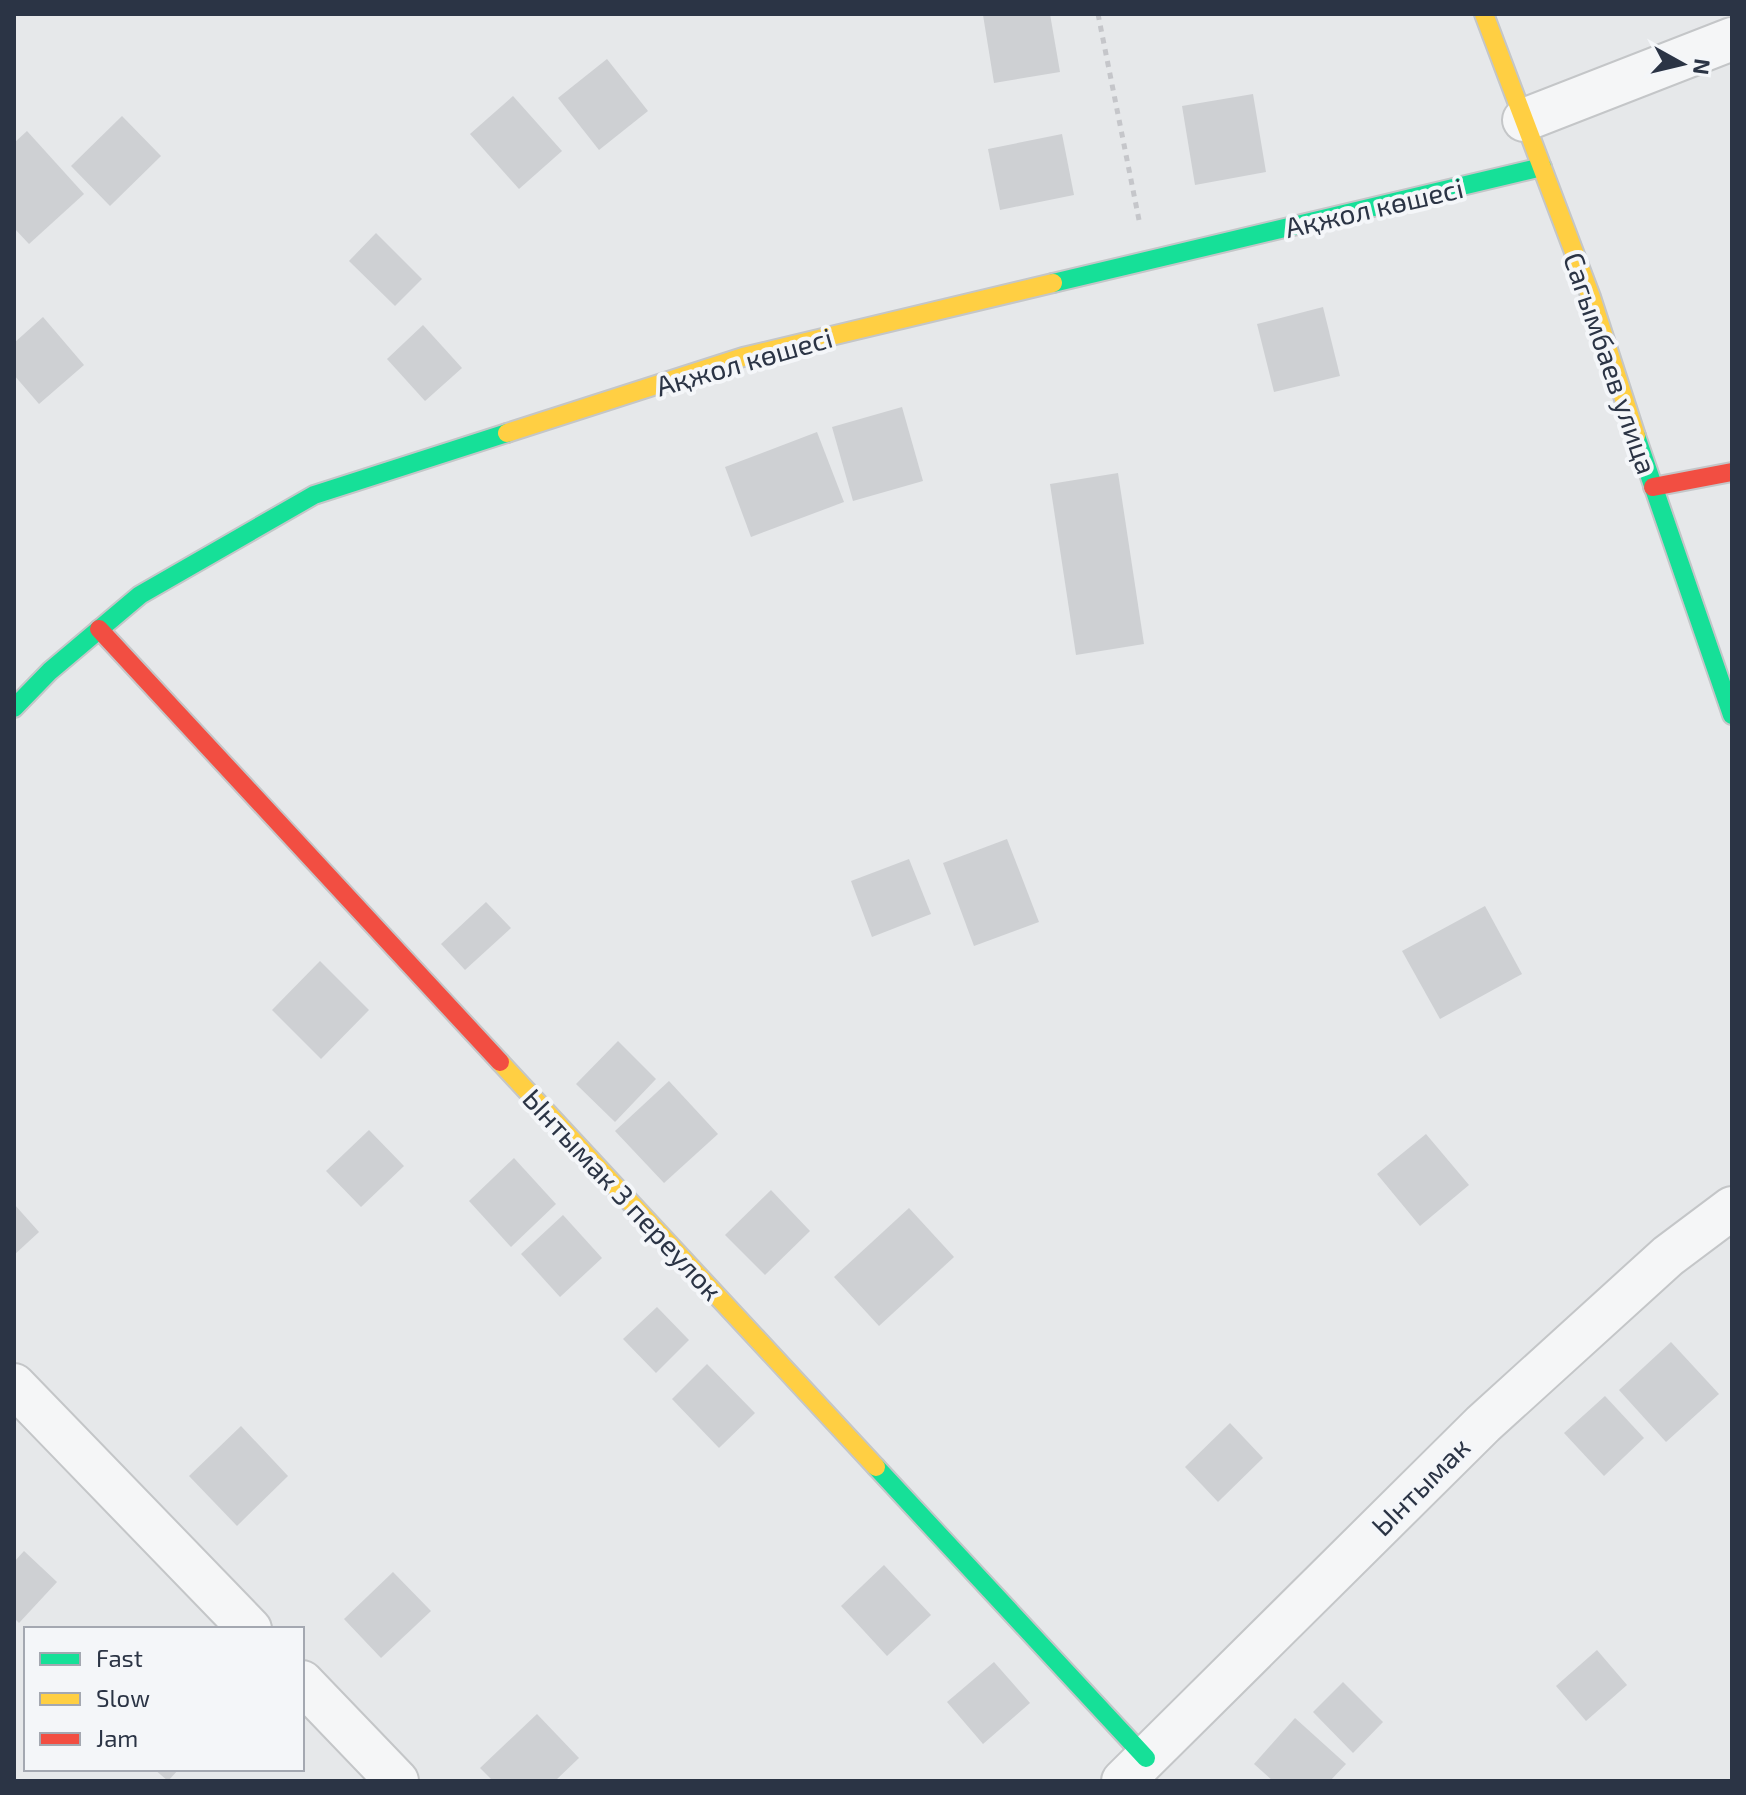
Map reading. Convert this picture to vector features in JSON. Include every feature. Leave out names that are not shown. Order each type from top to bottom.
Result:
[{"type":"street","name":"Сагымбаев улица","points":[[1484,14],[1591,297],[1732,715]]},
{"type":"street","points":[[1524,120],[1732,39]]},
{"type":"street","name":"Ақжол көшесі","points":[[14,708],[50,671],[140,595],[314,495],[743,357],[1542,167]]},
{"type":"street","points":[[1653,487],[1732,472]]},
{"type":"street","name":"Ынтымак 3 переулок","points":[[99,629],[1135,1770]]},
{"type":"street","name":"Ынтымак","points":[[1135,1770],[1483,1424],[1668,1256],[1732,1208]]},
{"type":"street","points":[[14,1385],[248,1627]]},
{"type":"street","points":[[304,1684],[397,1781]]},
{"type":"path","points":[[1098,14],[1147,261]]},
{"type":"building","points":[[1050,14],[1060,72],[994,83],[983,15]]},
{"type":"building","points":[[607,59],[648,111],[599,150],[558,98]]},
{"type":"building","points":[[1253,94],[1266,172],[1195,185],[1182,106]]},
{"type":"building","points":[[513,96],[562,151],[519,189],[470,134]]},
{"type":"building","points":[[122,116],[161,156],[110,206],[71,166]]},
{"type":"building","points":[[27,131],[84,194],[29,244],[14,228],[14,143]]},
{"type":"building","points":[[1062,134],[1074,195],[1000,210],[988,149]]},
{"type":"building","points":[[376,233],[422,279],[395,306],[349,261]]},
{"type":"building","points":[[1323,307],[1340,376],[1274,392],[1257,324]]},
{"type":"building","points":[[43,317],[84,365],[39,404],[14,375],[14,343]]},
{"type":"building","points":[[423,325],[462,368],[425,401],[387,359]]},
{"type":"building","points":[[902,407],[923,481],[853,501],[832,427]]},
{"type":"building","points":[[817,432],[844,502],[751,537],[725,467]]},
{"type":"building","points":[[1118,473],[1144,644],[1076,655],[1050,484]]},
{"type":"building","points":[[1007,839],[1039,922],[974,946],[943,863]]},
{"type":"building","points":[[909,859],[931,914],[872,937],[851,881]]},
{"type":"building","points":[[486,902],[511,928],[465,970],[441,944]]},
{"type":"building","points":[[1485,906],[1522,974],[1440,1019],[1402,951]]},
{"type":"building","points":[[320,961],[369,1010],[321,1059],[272,1010]]},
{"type":"building","points":[[618,1041],[656,1079],[615,1122],[576,1084]]},
{"type":"building","points":[[669,1081],[718,1134],[664,1183],[615,1131]]},
{"type":"building","points":[[369,1130],[404,1166],[361,1207],[326,1171]]},
{"type":"building","points":[[1426,1134],[1469,1185],[1420,1226],[1377,1174]]},
{"type":"building","points":[[514,1158],[556,1204],[511,1247],[469,1201]]},
{"type":"building","points":[[771,1190],[810,1231],[765,1275],[725,1235]]},
{"type":"building","points":[[14,1204],[39,1232],[14,1255]]},
{"type":"building","points":[[909,1208],[954,1257],[879,1326],[834,1277]]},
{"type":"building","points":[[563,1215],[602,1258],[560,1297],[521,1254]]},
{"type":"building","points":[[657,1307],[689,1340],[656,1373],[623,1339]]},
{"type":"building","points":[[1671,1342],[1719,1394],[1666,1442],[1619,1390]]},
{"type":"building","points":[[707,1364],[755,1413],[719,1448],[672,1399]]},
{"type":"building","points":[[1605,1396],[1644,1438],[1604,1476],[1564,1433]]},
{"type":"building","points":[[1230,1423],[1263,1458],[1218,1502],[1185,1467]]},
{"type":"building","points":[[241,1426],[288,1476],[237,1526],[189,1476]]},
{"type":"building","points":[[24,1551],[57,1582],[19,1623],[14,1618],[14,1562]]},
{"type":"building","points":[[884,1565],[931,1615],[887,1656],[841,1606]]},
{"type":"building","points":[[393,1572],[431,1611],[381,1658],[344,1619]]},
{"type":"building","points":[[1597,1650],[1627,1685],[1586,1721],[1556,1686]]},
{"type":"building","points":[[994,1662],[1030,1703],[983,1744],[947,1702]]},
{"type":"building","points":[[1343,1682],[1383,1722],[1353,1753],[1313,1712]]},
{"type":"building","points":[[537,1714],[579,1758],[555,1781],[493,1781],[480,1768]]},
{"type":"building","points":[[1295,1718],[1346,1764],[1330,1781],[1273,1781],[1254,1764]]},
{"type":"building","points":[[156,1771],[177,1771],[168,1781]]},
{"type":"traffic: fast","points":[[1053,283],[1542,167]]},
{"type":"traffic: fast","points":[[14,708],[50,671],[140,595],[314,495],[507,433]]},
{"type":"traffic: fast","points":[[1636,436],[1732,715]]},
{"type":"traffic: fast","points":[[876,1467],[1146,1758]]},
{"type":"traffic: slow","points":[[1484,14],[1591,297],[1636,436]]},
{"type":"traffic: slow","points":[[507,433],[743,357],[1053,283]]},
{"type":"traffic: slow","points":[[500,1062],[876,1467]]},
{"type":"traffic: jam","points":[[1653,487],[1732,472]]},
{"type":"traffic: jam","points":[[99,629],[500,1062]]}]
